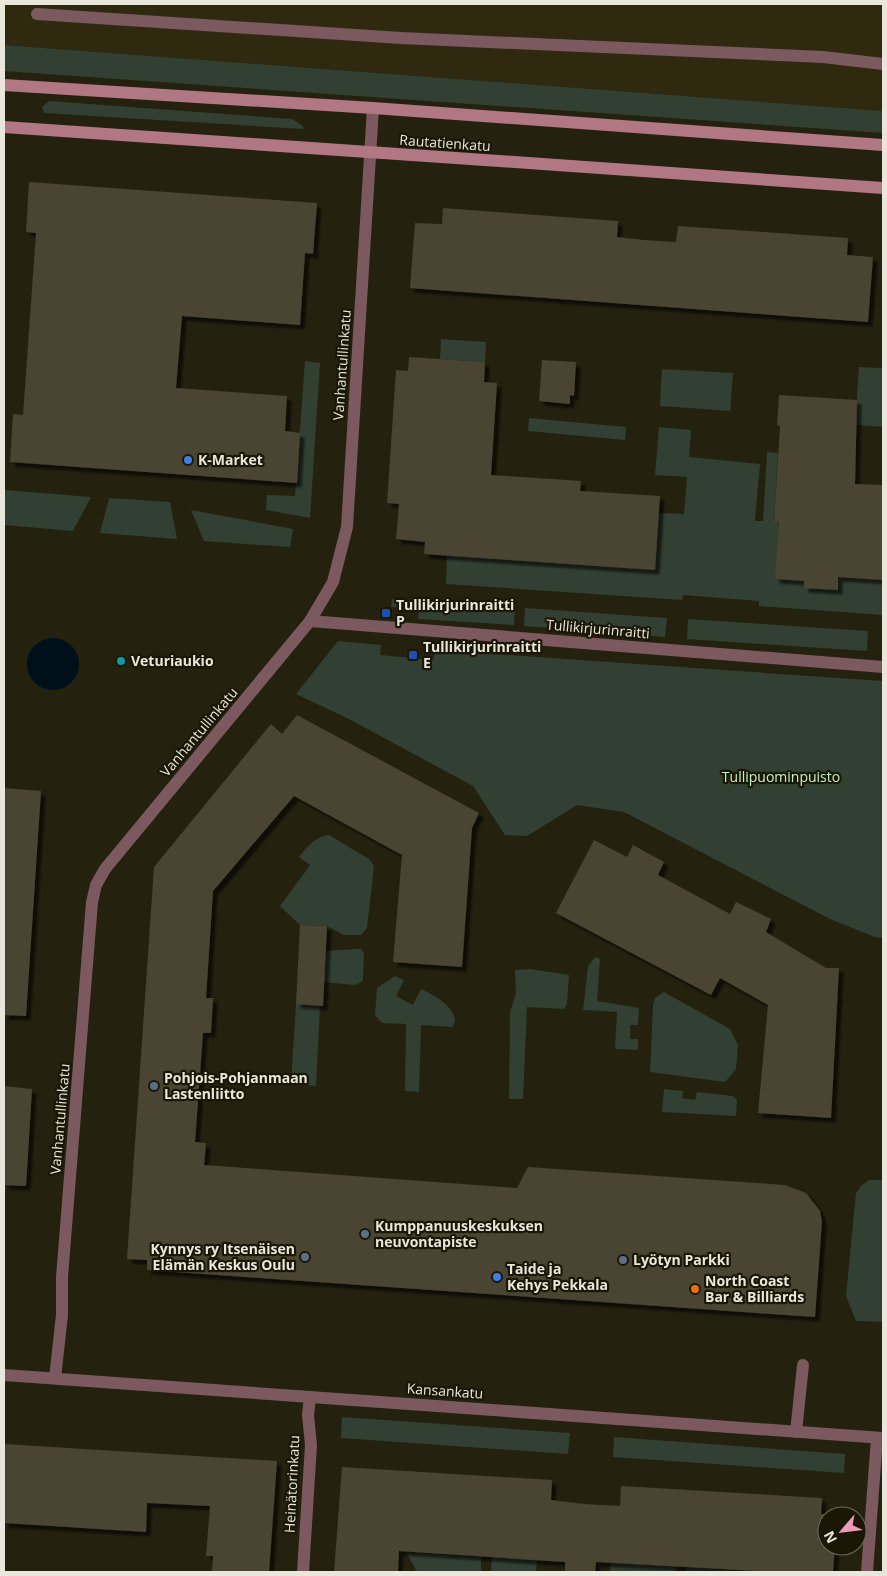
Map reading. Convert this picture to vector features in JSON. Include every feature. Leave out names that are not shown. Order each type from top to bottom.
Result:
[{"type":"main road","points":[[4,85],[373,108],[883,145]]},
{"type":"main road","name":"Rautatienkatu","points":[[4,127],[307,145],[883,188]]},
{"type":"street","points":[[36,14],[401,38],[823,57],[883,64]]},
{"type":"street","name":"Vanhantullinkatu","points":[[55,1378],[62,1315],[62,1277],[92,902],[96,885],[105,869],[310,621],[333,582],[347,527],[373,108]]},
{"type":"street","name":"Tullikirjurinraitti","points":[[310,621],[883,667]]},
{"type":"street","points":[[796,1432],[803,1365]]},
{"type":"street","name":"Kansankatu","points":[[4,1375],[880,1438]]},
{"type":"street","name":"Heinätorinkatu","points":[[302,1572],[312,1444],[308,1414],[310,1397]]},
{"type":"street","points":[[867,1572],[880,1438]]},
{"type":"shaded area","points":[[4,4],[883,4],[883,111],[4,45]]},
{"type":"green space","points":[[4,45],[883,111],[883,133],[4,71]]},
{"type":"green space","points":[[49,101],[292,119],[303,126],[303,129],[44,113],[42,107]]},
{"type":"green space","points":[[441,339],[486,342],[485,362],[440,359]]},
{"type":"green space","points":[[305,361],[320,363],[310,518],[266,510],[267,495],[295,496]]},
{"type":"green space","points":[[859,367],[883,368],[883,427],[855,425]]},
{"type":"green space","points":[[662,369],[733,373],[730,411],[660,406]]},
{"type":"green space","points":[[529,418],[626,427],[625,440],[528,431]]},
{"type":"green space","points":[[659,427],[691,430],[689,457],[760,464],[755,521],[763,521],[767,452],[778,453],[774,521],[779,522],[776,579],[804,581],[838,589],[838,577],[883,580],[883,615],[759,606],[759,601],[683,595],[682,600],[446,584],[447,555],[655,570],[659,513],[684,514],[687,477],[655,475]]},
{"type":"green space","points":[[5,490],[91,497],[73,531],[4,525]]},
{"type":"green space","points":[[109,498],[170,502],[177,539],[100,533]]},
{"type":"green space","points":[[191,510],[293,529],[290,547],[204,541]]},
{"type":"green space","points":[[392,599],[515,608],[514,625],[418,619],[419,610],[391,607]]},
{"type":"green space","points":[[525,608],[667,618],[665,637],[524,626]]},
{"type":"green space","points":[[688,619],[868,631],[867,651],[687,639]]},
{"type":"green space","name":"Tullipuominpuisto","points":[[338,641],[381,645],[380,655],[433,660],[435,650],[883,681],[883,938],[875,937],[830,919],[624,812],[577,805],[527,836],[505,835],[473,786],[347,718],[296,694]]},
{"type":"green space","points":[[329,835],[369,859],[374,866],[367,928],[361,935],[344,935],[327,926],[300,925],[280,906],[310,865],[299,857],[315,840]]},
{"type":"green space","points":[[361,949],[364,954],[363,980],[360,983],[354,985],[324,982],[326,951]]},
{"type":"green space","points":[[595,957],[600,959],[597,1001],[639,1008],[638,1025],[630,1025],[630,1039],[638,1039],[638,1050],[615,1049],[617,1012],[583,1010],[588,966]]},
{"type":"green space","points":[[530,969],[569,975],[567,1004],[564,1009],[527,1007],[523,1099],[509,1099],[510,1012],[516,993],[515,970]]},
{"type":"green space","points":[[395,976],[404,980],[396,996],[413,1005],[421,989],[443,1002],[454,1016],[455,1022],[452,1027],[421,1025],[419,1092],[405,1091],[406,1024],[382,1023],[375,1015],[377,988]]},
{"type":"green space","points":[[664,992],[730,1029],[738,1045],[736,1069],[725,1082],[650,1072],[653,1006],[655,998]]},
{"type":"green space","points":[[296,1004],[320,1005],[316,1086],[291,1084]]},
{"type":"green space","points":[[664,1089],[683,1091],[682,1098],[695,1100],[697,1092],[733,1096],[737,1100],[736,1116],[662,1112]]},
{"type":"green space","points":[[869,1180],[883,1180],[883,1322],[856,1321],[846,1296],[856,1193]]},
{"type":"green space","points":[[342,1417],[570,1433],[568,1454],[341,1438]]},
{"type":"green space","points":[[614,1437],[845,1454],[844,1473],[613,1457]]},
{"type":"green space","points":[[614,1505],[620,1506],[617,1563],[676,1566],[676,1572],[610,1572]]},
{"type":"green space","points":[[406,1552],[481,1557],[481,1572],[417,1572]]},
{"type":"green space","points":[[492,1557],[537,1560],[536,1572],[491,1572]]},
{"type":"green space","points":[[686,1567],[762,1571],[686,1572]]},
{"type":"water","points":[[48,638],[58,638],[67,642],[75,650],[79,664],[75,678],[67,686],[58,690],[48,690],[39,686],[31,678],[27,669],[27,659],[31,650],[39,642]]},
{"type":"building","points":[[29,182],[317,203],[313,254],[305,253],[300,325],[182,316],[176,388],[287,396],[285,431],[300,433],[297,483],[10,462],[13,414],[23,415],[36,233],[26,232]]},
{"type":"building","points":[[443,208],[618,221],[617,237],[644,240],[676,242],[678,226],[848,238],[847,255],[873,257],[868,322],[410,288],[415,223],[442,224]]},
{"type":"building","points":[[409,357],[485,362],[484,382],[497,383],[491,475],[581,481],[580,491],[660,496],[655,570],[424,554],[425,542],[396,539],[399,504],[387,503],[396,370],[408,371]]},
{"type":"building","points":[[542,360],[576,362],[574,396],[570,395],[570,404],[539,401]]},
{"type":"building","points":[[779,395],[857,400],[855,484],[883,485],[883,580],[838,577],[838,590],[804,588],[804,581],[775,579],[779,522],[774,522],[780,426],[777,425]]},
{"type":"building","points":[[297,715],[479,813],[472,828],[462,967],[393,962],[402,855],[294,796],[213,891],[206,998],[213,998],[211,1033],[203,1033],[195,1142],[206,1143],[204,1165],[517,1188],[528,1167],[785,1185],[806,1193],[820,1211],[822,1221],[815,1317],[147,1270],[147,1260],[127,1259],[154,867],[271,724],[282,734]]},
{"type":"building","points":[[4,788],[41,791],[26,1016],[4,1015]]},
{"type":"building","points":[[594,840],[627,857],[633,845],[664,862],[658,875],[730,914],[736,902],[771,919],[766,932],[826,968],[839,968],[831,1118],[758,1113],[768,1005],[720,978],[711,995],[556,913]]},
{"type":"building","points":[[300,925],[327,926],[323,1006],[296,1004]]},
{"type":"building","points":[[4,1086],[32,1089],[26,1186],[4,1185]]},
{"type":"building","points":[[4,1444],[277,1461],[269,1572],[212,1572],[213,1556],[206,1556],[210,1506],[147,1503],[146,1532],[4,1523]]},
{"type":"building","points":[[342,1467],[552,1480],[551,1500],[584,1504],[620,1506],[621,1486],[822,1498],[822,1506],[817,1506],[817,1556],[834,1556],[833,1572],[777,1572],[596,1562],[595,1572],[565,1572],[565,1562],[399,1551],[398,1572],[334,1572]]},
{"type":"place","name":"K-Market","points":[[188,460]]},
{"type":"place","name":"Tullikirjurinraitti P","points":[[386,613]]},
{"type":"place","name":"Tullikirjurinraitti E","points":[[413,655]]},
{"type":"place","name":"Veturiaukio","points":[[121,661]]},
{"type":"place","name":"Pohjois-Pohjanmaan Lastenliitto","points":[[154,1086]]},
{"type":"place","name":"Kumppanuuskeskuksen neuvontapiste","points":[[365,1234]]},
{"type":"place","name":"Kynnys ry Itsenäisen Elämän Keskus Oulu","points":[[305,1257]]},
{"type":"place","name":"Lyötyn Parkki","points":[[623,1260]]},
{"type":"place","name":"Taide ja Kehys Pekkala","points":[[497,1277]]},
{"type":"place","name":"North Coast Bar & Billiards","points":[[695,1289]]}]
